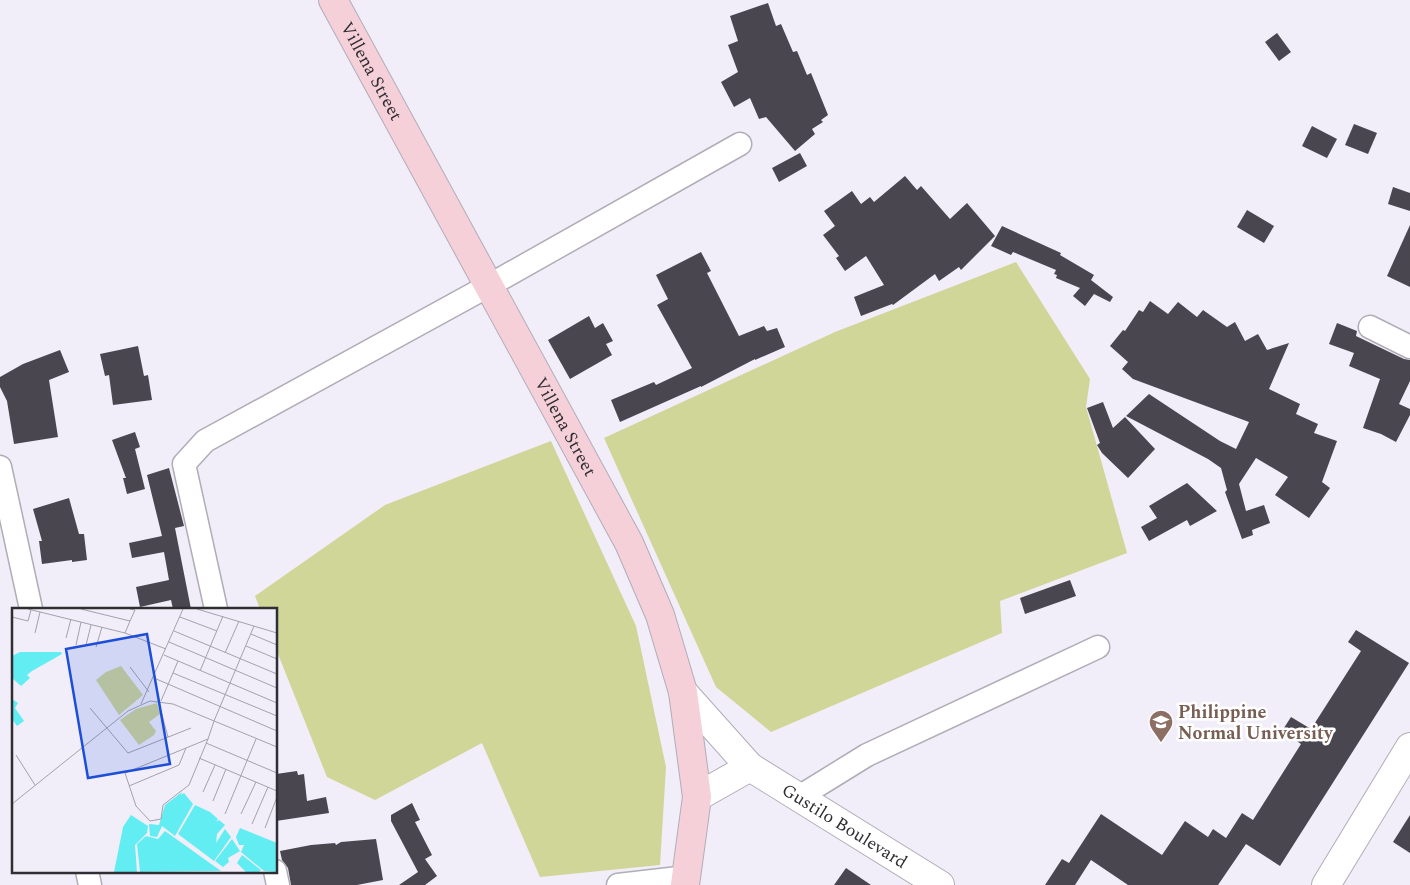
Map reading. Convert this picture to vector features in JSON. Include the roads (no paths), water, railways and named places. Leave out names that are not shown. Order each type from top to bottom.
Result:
[{"type":"main road","name":"Villena Street","points":[[333,0],[490,285],[628,543],[660,615],[683,692],[697,797],[686,881]]},
{"type":"street","points":[[216,608],[184,464],[205,441],[490,285],[740,144]]},
{"type":"street","points":[[1370,328],[1410,346]]},
{"type":"street","points":[[0,467],[31,608]]},
{"type":"street","points":[[799,797],[867,755],[1098,647]]},
{"type":"street","name":"Gustilo Boulevard","points":[[683,692],[750,767],[936,884]]},
{"type":"street","points":[[1326,885],[1410,747]]},
{"type":"street","points":[[697,797],[750,767]]},
{"type":"street","points":[[87,872],[90,885]]},
{"type":"street","points":[[275,872],[278,885]]},
{"type":"street","points":[[618,885],[686,881]]},
{"type":"place","name":"Philippine Normal University","points":[[1161,743]]}]
